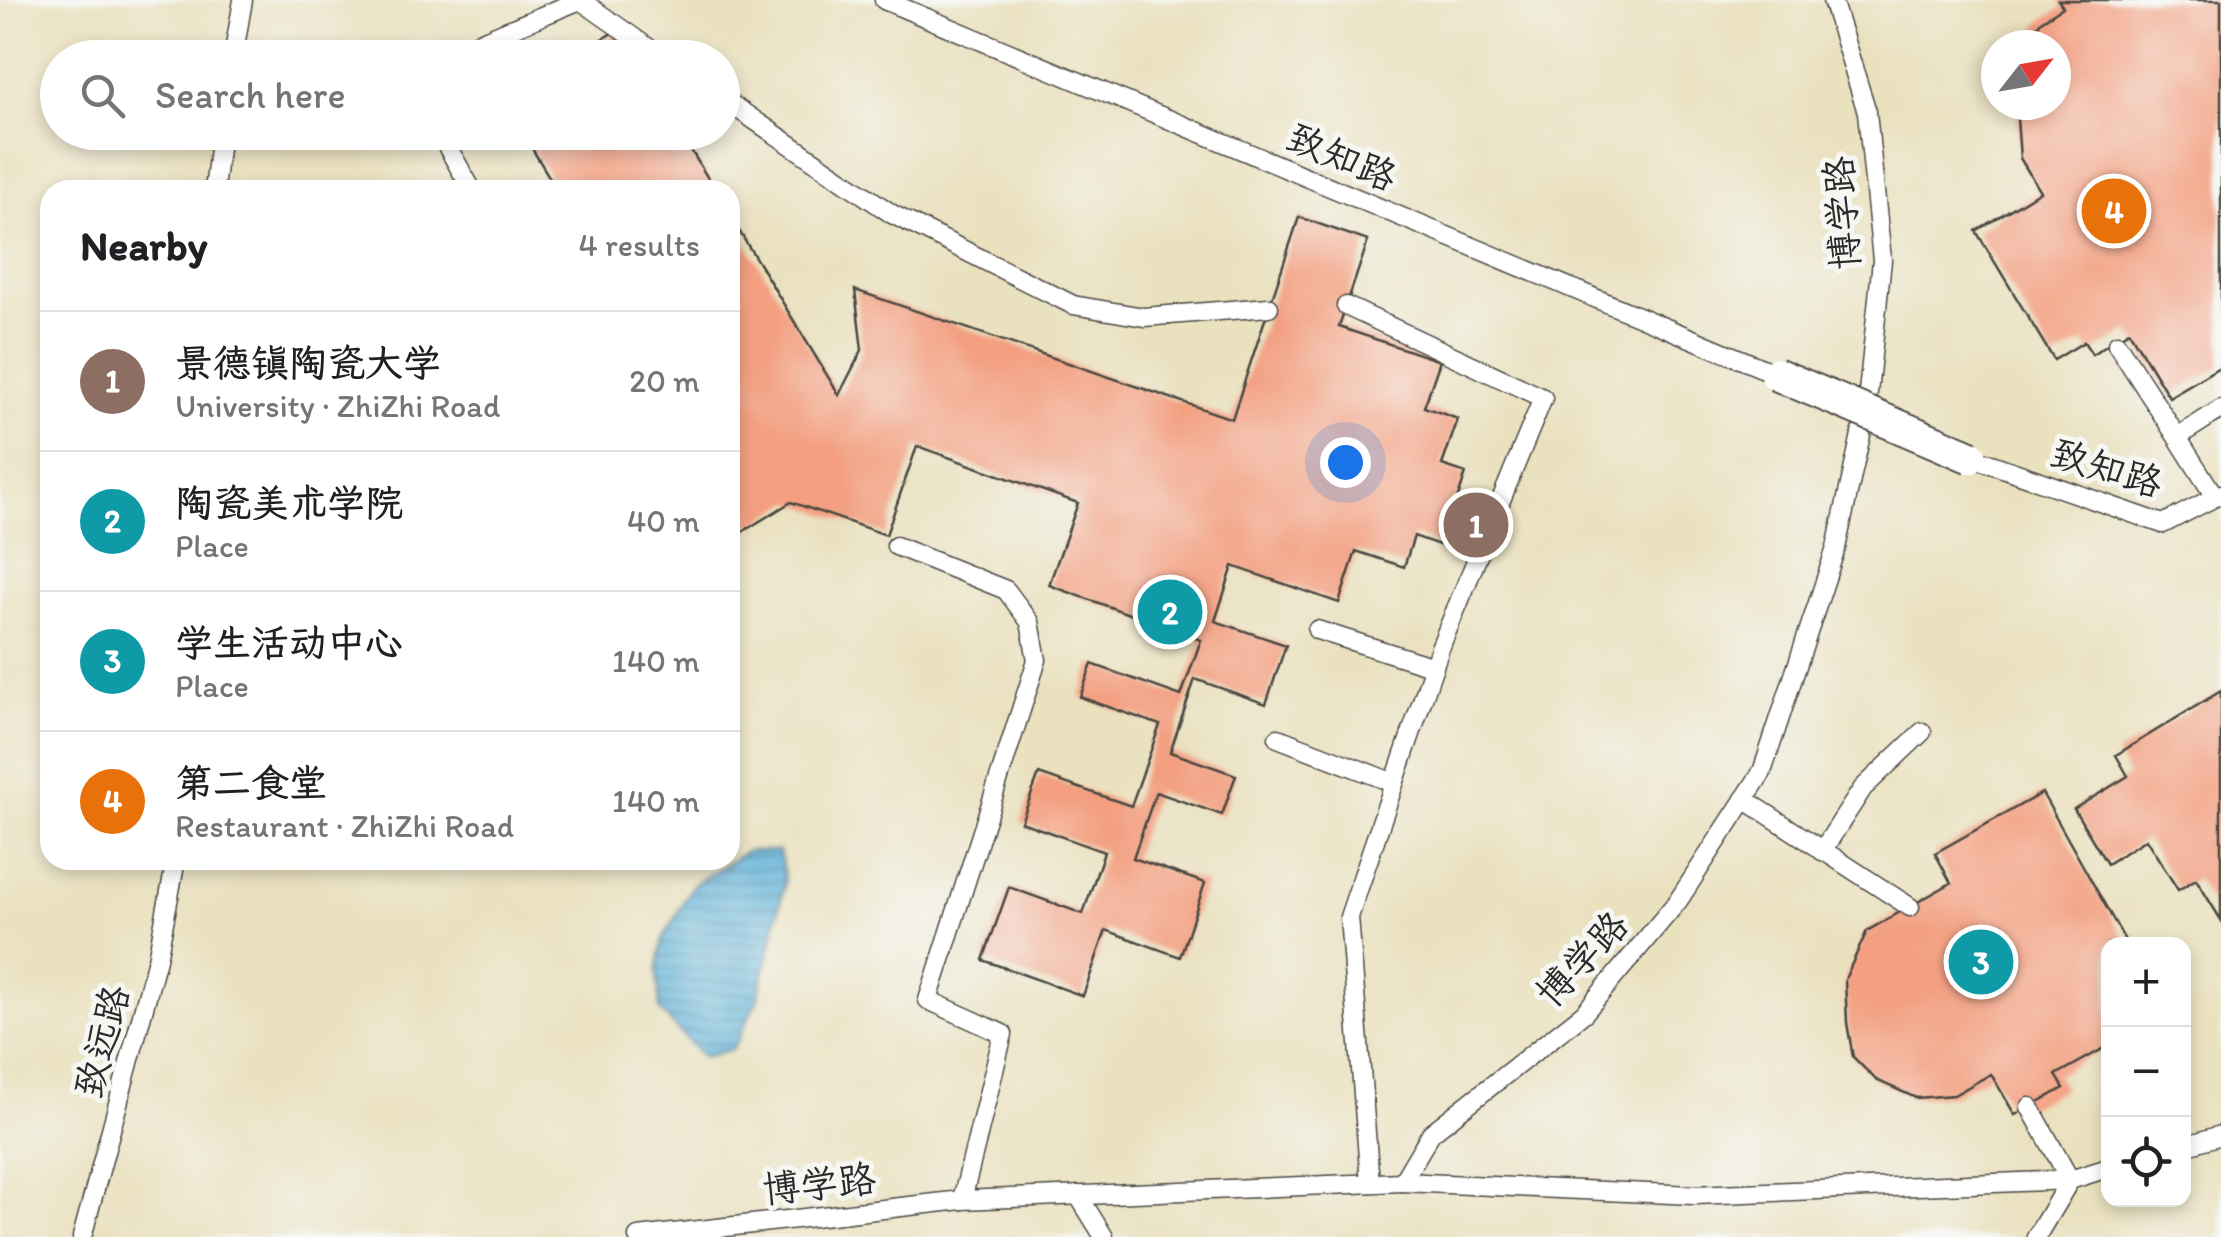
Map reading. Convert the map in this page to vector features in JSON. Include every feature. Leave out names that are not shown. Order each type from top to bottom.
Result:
[{"type":"street","points":[[1776,374],[1971,457]]},
{"type":"lane","points":[[236,40],[243,0]]},
{"type":"lane","points":[[484,40],[580,0],[637,40]]},
{"type":"lane","name":"致知路","points":[[884,0],[914,6],[1776,374]]},
{"type":"lane","name":"博学路","points":[[638,1237],[962,1200],[1402,1182],[1431,1133],[1584,1013],[1678,902],[1762,772],[1836,548],[1866,412],[1882,260],[1867,112],[1832,0]]},
{"type":"lane","points":[[740,110],[892,214],[1074,305],[1144,317],[1269,307]]},
{"type":"lane","points":[[215,180],[219,150]]},
{"type":"lane","points":[[449,150],[466,180]]},
{"type":"lane","points":[[1346,306],[1543,398],[1434,667],[1349,917],[1370,1183]]},
{"type":"lane","points":[[2117,344],[2218,496]]},
{"type":"lane","points":[[2176,437],[2221,408]]},
{"type":"lane","name":"致知路","points":[[1971,457],[2163,524],[2218,496]]},
{"type":"lane","points":[[896,546],[1006,590],[1030,622],[1037,660],[928,1000],[1003,1034],[962,1200]]},
{"type":"lane","points":[[1317,630],[1434,667]]},
{"type":"lane","points":[[1822,852],[1863,788],[1922,732]]},
{"type":"lane","points":[[1278,738],[1394,783]]},
{"type":"lane","points":[[1744,799],[1910,907]]},
{"type":"lane","name":"致远路","points":[[82,1237],[158,959],[174,870]]},
{"type":"lane","points":[[2030,1107],[2070,1180]]},
{"type":"lane","points":[[2191,1144],[2221,1135]]},
{"type":"lane","points":[[1402,1182],[1694,1194],[2070,1180],[2101,1170]]},
{"type":"lane","points":[[2036,1237],[2070,1180]]},
{"type":"lane","points":[[1078,1195],[1104,1237]]},
{"type":"water","points":[[747,851],[779,851],[785,881],[757,1001],[733,1049],[703,1057],[660,1011],[657,972],[662,941],[693,885],[717,870],[740,870],[740,855]]},
{"type":"building","points":[[2058,0],[2221,0],[2221,366],[2169,397],[2129,331],[2092,354],[2084,342],[2054,360],[1976,231],[2040,191],[2020,158],[2017,120],[2071,120],[2071,30],[2035,30],[2063,7]]},
{"type":"building","points":[[617,30],[623,40],[601,40]]},
{"type":"building","points":[[533,150],[691,150],[709,180],[551,180]]},
{"type":"building","points":[[1299,217],[1368,241],[1339,327],[1440,361],[1424,407],[1458,419],[1442,465],[1466,473],[1442,546],[1414,536],[1404,567],[1356,551],[1339,603],[1233,566],[1215,621],[1286,645],[1266,704],[1195,679],[1170,752],[1236,775],[1222,815],[1156,792],[1133,858],[1205,883],[1180,957],[1106,930],[1083,996],[983,960],[1009,887],[1083,914],[1104,852],[1021,822],[1039,774],[1131,806],[1160,725],[1080,697],[1092,664],[1181,696],[1201,640],[1049,585],[1078,503],[917,446],[886,535],[791,502],[742,532],[740,232],[839,395],[862,350],[855,290],[1232,419]]},
{"type":"building","points":[[2221,691],[2221,920],[2196,879],[2178,890],[2146,839],[2107,864],[2074,809],[2128,776],[2116,755]]},
{"type":"building","points":[[2042,793],[2123,937],[2101,937],[2101,1050],[2056,1075],[2064,1088],[2015,1115],[1991,1074],[1954,1095],[1916,1098],[1876,1080],[1853,1057],[1845,979],[1867,931],[1951,883],[1935,853]]},
{"type":"place","name":"第二食堂","points":[[2114,211]]},
{"type":"place","name":"景德镇陶瓷大学","points":[[1476,525]]},
{"type":"place","name":"陶瓷美术学院","points":[[1170,612]]},
{"type":"place","name":"学生活动中心","points":[[1981,962]]}]
